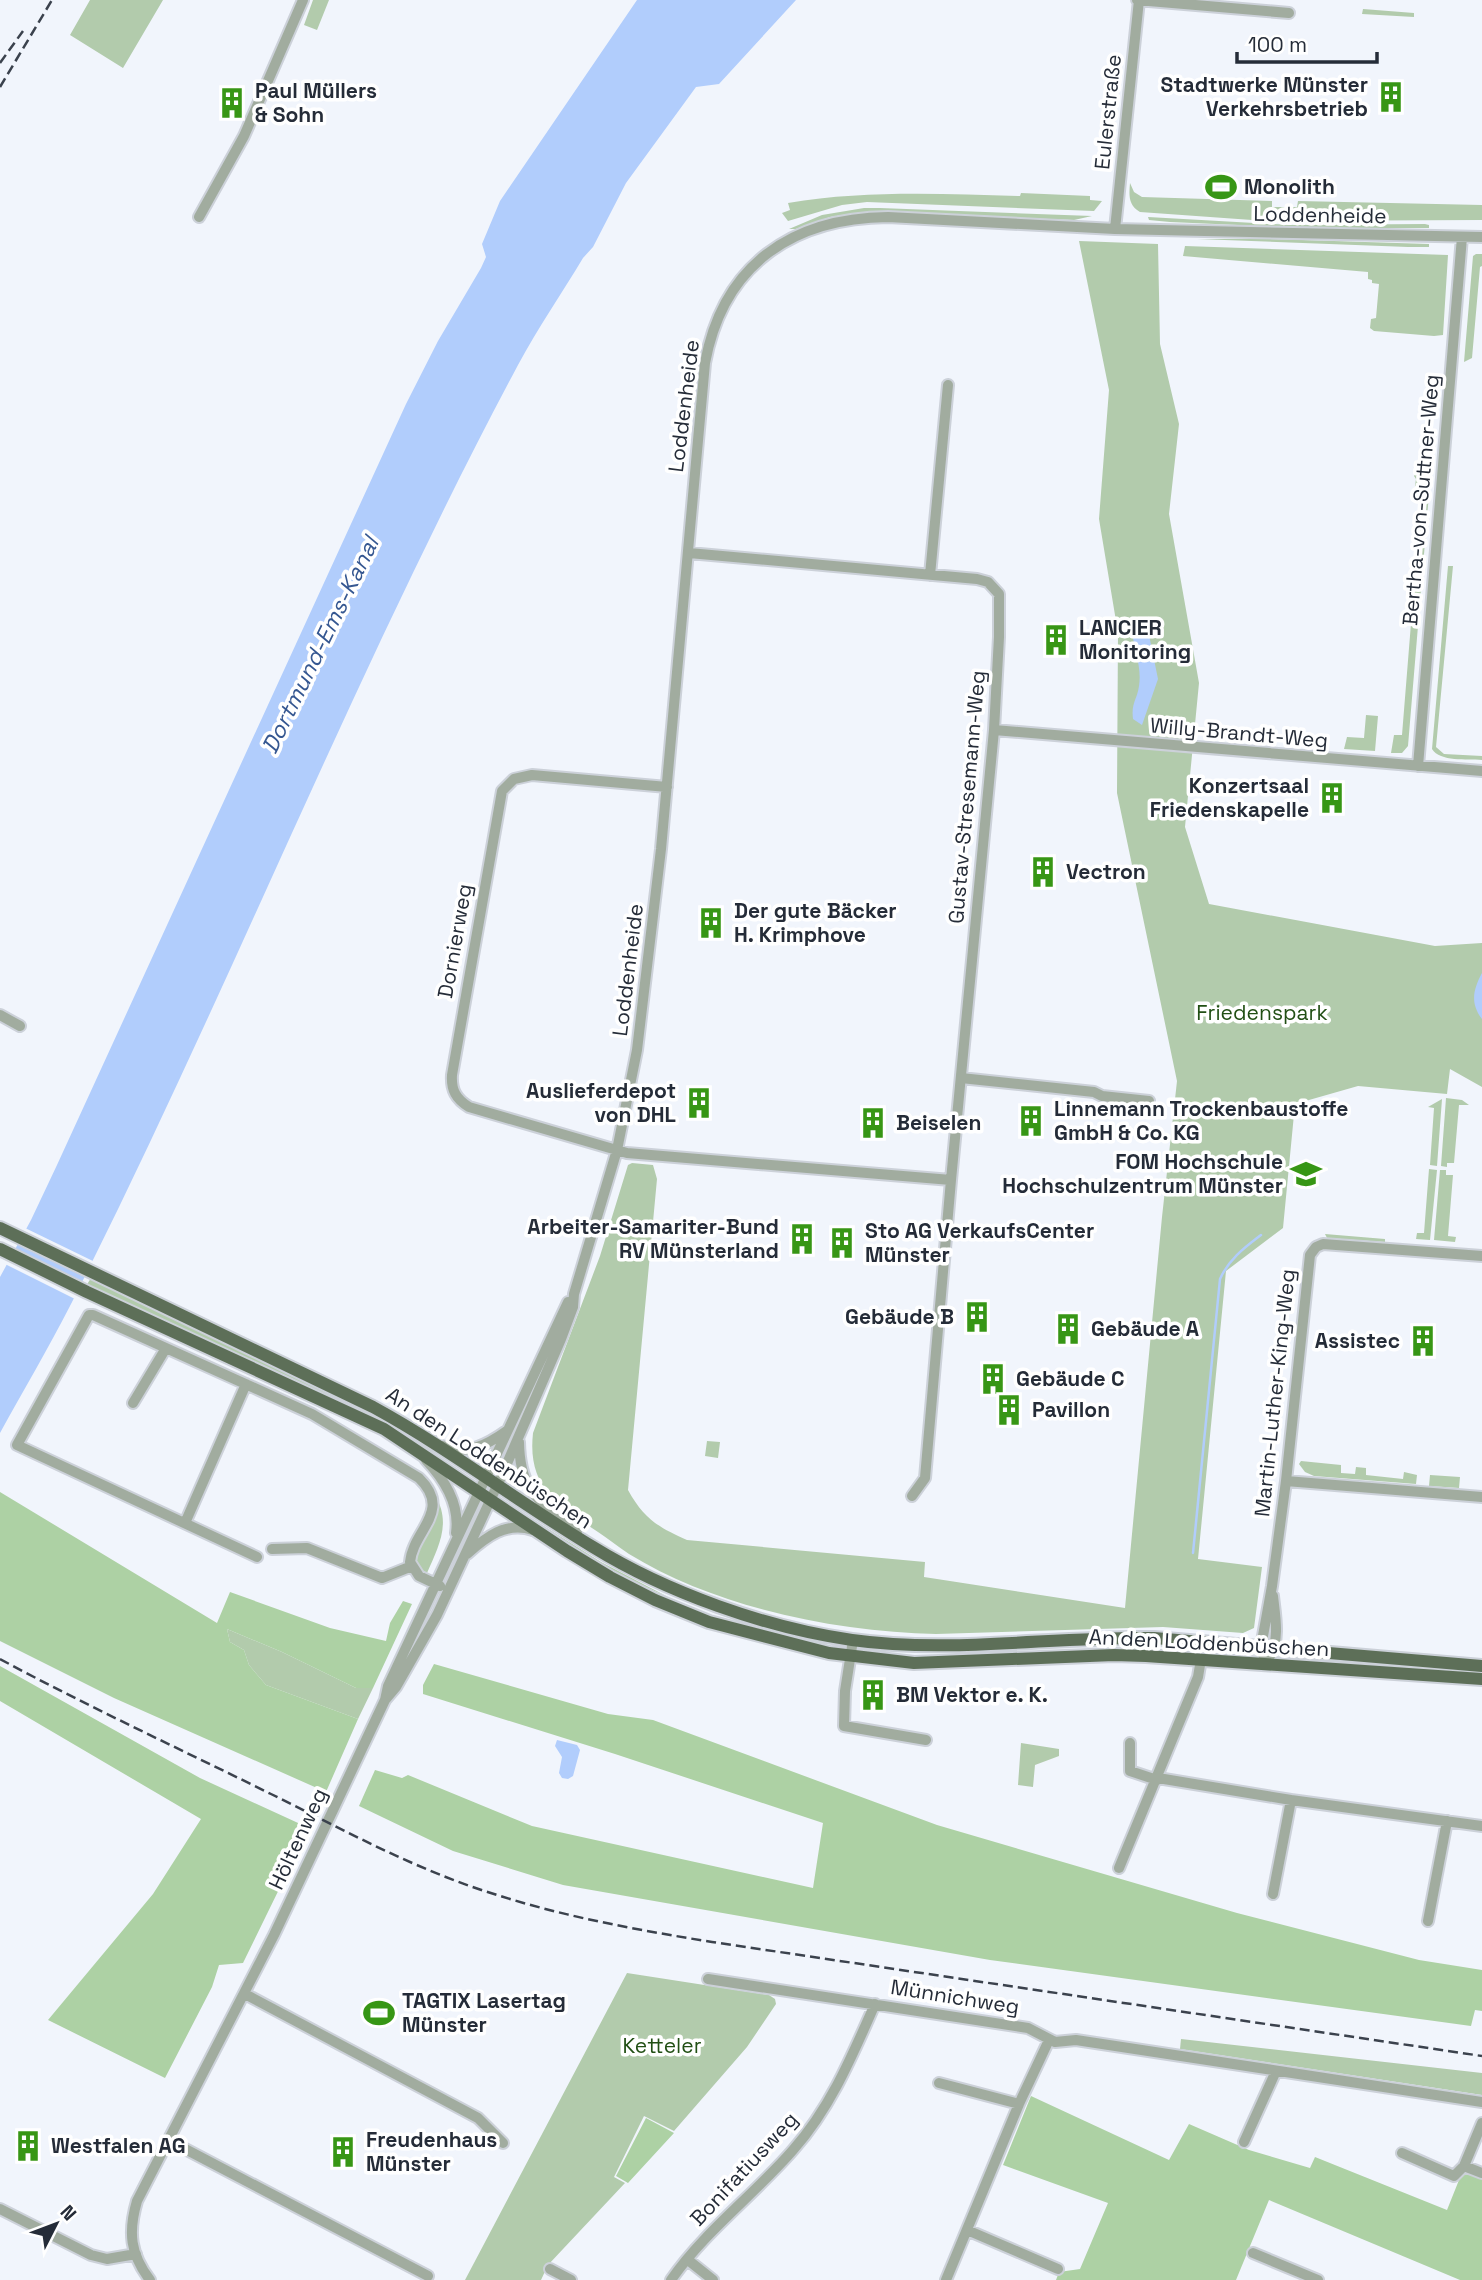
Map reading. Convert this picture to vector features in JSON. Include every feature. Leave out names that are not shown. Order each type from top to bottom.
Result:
[{"type":"main road","name":"An den Loddenbüschen","points":[[6,1231],[339,1389],[433,1441],[592,1547],[621,1563],[693,1596],[793,1628],[853,1640],[956,1645],[1120,1637],[1482,1666]]},
{"type":"main road","name":"An den Loddenbüschen","points":[[1,1250],[372,1423],[611,1577],[655,1600],[709,1622],[788,1644],[850,1657],[914,1663],[1114,1655],[1482,1679]]},
{"type":"street","points":[[199,217],[242,141],[303,0]]},
{"type":"street","name":"Eulerstraße","points":[[1115,229],[1138,0],[1289,13]]},
{"type":"street","name":"Loddenheide","points":[[490,1500],[492,1482],[561,1339],[573,1307],[574,1294],[617,1150],[638,1050],[652,939],[703,382],[709,344],[727,301],[750,269],[784,242],[804,231],[856,218],[888,217],[1115,229],[1482,237]]},
{"type":"street","name":"Bertha-von-Suttner-Weg","points":[[1418,766],[1462,237]]},
{"type":"street","points":[[930,575],[948,385]]},
{"type":"street","name":"Gustav-Stresemann-Weg","points":[[689,553],[988,582],[999,594],[994,730],[925,1478],[912,1496]]},
{"type":"street","name":"Willy-Brandt-Weg","points":[[994,730],[1482,771]]},
{"type":"street","name":"Dornierweg","points":[[617,1150],[469,1107],[454,1093],[451,1085],[452,1074],[502,791],[514,779],[532,775],[667,787]]},
{"type":"street","points":[[0,1015],[20,1026]]},
{"type":"street","points":[[961,1078],[1087,1091],[1102,1096],[1149,1101]]},
{"type":"street","points":[[617,1150],[652,1156],[951,1180]]},
{"type":"street","name":"Martin-Luther-King-Weg","points":[[1266,1664],[1307,1265],[1313,1251],[1324,1244],[1347,1244],[1482,1256]]},
{"type":"street","points":[[257,1557],[17,1445],[89,1315],[324,1420],[410,1471],[424,1482],[432,1510],[429,1522],[412,1552],[412,1566],[419,1576],[449,1590]]},
{"type":"street","points":[[134,1403],[166,1348]]},
{"type":"street","points":[[185,1523],[246,1384]]},
{"type":"street","points":[[433,1441],[450,1449],[464,1451],[482,1447],[515,1432],[522,1471],[531,1492],[592,1547]]},
{"type":"street","name":"Höltenweg","points":[[414,1448],[433,1467],[451,1495],[457,1521],[453,1546]]},
{"type":"street","points":[[1286,1481],[1482,1497]]},
{"type":"street","name":"Loddenheide","points":[[478,1492],[492,1482]]},
{"type":"street","name":"Höltenweg","points":[[150,2280],[136,2254],[131,2234],[132,2220],[141,2193],[245,1994],[385,1700],[388,1686],[478,1492]]},
{"type":"street","name":"Höltenweg","points":[[385,1700],[417,1652],[490,1500]]},
{"type":"street","name":"Höltenweg","points":[[464,1557],[490,1535],[506,1528],[520,1527],[539,1533]]},
{"type":"street","points":[[272,1549],[307,1548],[382,1578],[412,1566]]},
{"type":"street","points":[[853,1640],[844,1726],[926,1741]]},
{"type":"street","points":[[1119,1868],[1158,1779],[1198,1677],[1201,1659]]},
{"type":"street","points":[[1130,1743],[1130,1771],[1158,1779],[1482,1826]]},
{"type":"street","points":[[1273,1894],[1292,1800]]},
{"type":"street","points":[[1428,1921],[1447,1821]]},
{"type":"street","name":"Münnichweg","points":[[708,1979],[1028,2028],[1055,2042],[1076,2040],[1482,2102]]},
{"type":"street","points":[[245,1994],[478,2118],[503,2143]]},
{"type":"street","name":"Bonifatiusweg","points":[[671,2280],[807,2132],[842,2077],[874,2004]]},
{"type":"street","points":[[946,2280],[1019,2104],[1049,2040]]},
{"type":"street","points":[[1244,2141],[1276,2071]]},
{"type":"street","points":[[939,2083],[1019,2104]]},
{"type":"street","points":[[1402,2153],[1454,2176],[1464,2166],[1482,2123]]},
{"type":"street","points":[[167,2140],[428,2276]]},
{"type":"street","points":[[1464,2166],[1482,2173]]},
{"type":"street","points":[[0,2210],[91,2255],[107,2259],[136,2254]]},
{"type":"street","points":[[967,2230],[1058,2269]]},
{"type":"street","points":[[1253,2253],[1303,2277],[1318,2280]]},
{"type":"street","points":[[688,2259],[713,2280]]},
{"type":"street","points":[[550,2269],[571,2280]]},
{"type":"green space","points":[[90,0],[163,0],[123,68],[70,35]]},
{"type":"green space","points":[[313,0],[329,0],[317,30],[304,25]]},
{"type":"green space","points":[[1363,9],[1414,13],[1414,17],[1362,14]]},
{"type":"green space","points":[[1130,183],[1134,192],[1142,197],[1272,201],[1272,207],[1297,207],[1298,201],[1482,205],[1482,220],[1266,221],[1140,212],[1131,203]]},
{"type":"green space","points":[[1021,193],[1090,196],[1090,200],[1102,201],[1094,211],[867,202],[842,205],[788,221],[782,213],[790,210],[788,203],[846,196],[1020,196]]},
{"type":"green space","points":[[864,208],[1092,216],[1074,220],[863,212],[830,217],[789,229],[822,215]]},
{"type":"green space","points":[[1148,217],[1290,225],[1425,224],[1429,225],[1429,228],[1308,228],[1170,222],[1149,220]]},
{"type":"green space","points":[[1197,239],[1429,244],[1429,247],[1408,247]]},
{"type":"green space","name":"Friedenspark","points":[[1079,241],[1158,244],[1160,344],[1179,424],[1169,514],[1199,683],[1185,827],[1209,904],[1435,946],[1482,943],[1482,1087],[1450,1069],[1447,1094],[1358,1086],[1295,1104],[1283,1228],[1226,1271],[1198,1559],[1262,1567],[1254,1628],[1243,1633],[1163,1627],[936,1634],[817,1622],[737,1602],[699,1589],[663,1573],[625,1551],[570,1513],[548,1493],[535,1468],[533,1433],[600,1256],[628,1165],[653,1165],[657,1179],[628,1490],[646,1515],[660,1526],[687,1540],[925,1562],[924,1577],[1125,1608],[1177,1081],[1117,793],[1118,633],[1099,519],[1109,390]]},
{"type":"green space","points":[[1185,246],[1448,255],[1443,335],[1374,331],[1370,328],[1371,319],[1376,318],[1379,284],[1368,279],[1368,272],[1183,256]]},
{"type":"green space","points":[[1482,254],[1482,266],[1472,358],[1464,362],[1473,256]]},
{"type":"green space","points":[[1419,468],[1431,470],[1408,746],[1402,753],[1391,753],[1394,735],[1402,735],[1422,487],[1415,486],[1414,476]]},
{"type":"green space","points":[[1448,566],[1453,566],[1436,747],[1444,754],[1482,756],[1482,760],[1447,758],[1432,749]]},
{"type":"green space","points":[[1366,715],[1378,716],[1375,751],[1344,749],[1347,737],[1364,738]]},
{"type":"green space","points":[[1446,1098],[1462,1100],[1469,1105],[1459,1105],[1454,1163],[1447,1163],[1447,1167],[1441,1166]]},
{"type":"green space","points":[[1442,1099],[1437,1166],[1430,1165],[1434,1108],[1428,1107]]},
{"type":"green space","points":[[1429,1169],[1437,1170],[1430,1240],[1416,1239],[1417,1233],[1424,1233]]},
{"type":"green space","points":[[1440,1170],[1446,1170],[1446,1175],[1453,1175],[1448,1236],[1456,1237],[1455,1242],[1434,1240]]},
{"type":"green space","points":[[1325,1234],[1385,1239],[1385,1242],[1327,1238]]},
{"type":"green space","points":[[91,1278],[326,1388],[402,1428],[473,1476],[376,1416],[320,1394],[86,1286]]},
{"type":"green space","points":[[707,1441],[720,1442],[718,1458],[705,1456]]},
{"type":"green space","points":[[1301,1461],[1341,1465],[1341,1473],[1355,1474],[1356,1467],[1366,1468],[1366,1475],[1403,1479],[1404,1472],[1417,1475],[1416,1484],[1314,1476],[1305,1472],[1299,1464]]},
{"type":"green space","points":[[1430,1475],[1460,1477],[1459,1488],[1429,1486]]},
{"type":"green space","points":[[0,1492],[217,1623],[230,1592],[330,1628],[386,1641],[390,1623],[403,1601],[412,1604],[373,1688],[356,1688],[227,1629],[230,1642],[244,1650],[249,1665],[266,1685],[358,1719],[326,1792],[114,1698],[0,1641]]},
{"type":"green space","points":[[435,1496],[442,1515],[442,1535],[427,1573],[416,1564],[415,1557],[433,1522]]},
{"type":"green space","points":[[510,1505],[601,1562],[668,1597],[619,1575],[509,1507]]},
{"type":"green space","points":[[227,1629],[356,1688],[373,1688],[358,1719],[266,1685],[249,1665],[244,1650],[230,1642]]},
{"type":"green space","points":[[1297,1655],[1410,1665],[1409,1670],[1297,1662]]},
{"type":"green space","points":[[434,1664],[608,1714],[653,1720],[937,1825],[1237,1913],[1419,1960],[1482,1970],[1482,2011],[1475,2010],[1471,2026],[990,1960],[563,1885],[453,1851],[359,1806],[375,1770],[402,1778],[408,1775],[532,1826],[813,1888],[823,1823],[423,1694],[423,1685]]},
{"type":"green space","points":[[0,1666],[200,1778],[309,1828],[243,1963],[219,1965],[212,1987],[165,2078],[48,2020],[153,1894],[201,1819],[0,1701]]},
{"type":"green space","points":[[1021,1743],[1059,1749],[1059,1756],[1035,1765],[1033,1787],[1018,1785]]},
{"type":"green space","name":"Ketteler","points":[[627,1973],[769,1995],[775,1999],[776,2004],[747,2047],[674,2131],[644,2116],[614,2177],[625,2183],[548,2265],[541,2280],[465,2280]]},
{"type":"green space","points":[[1181,2039],[1482,2073],[1482,2095],[1180,2049]]},
{"type":"green space","points":[[1031,2096],[1169,2160],[1189,2124],[1249,2150],[1310,2168],[1315,2157],[1447,2210],[1463,2170],[1482,2178],[1482,2280],[1460,2280],[1269,2200],[1236,2280],[1056,2280],[1059,2272],[1080,2269],[1108,2203],[1003,2165]]},
{"type":"green space","points":[[646,2118],[674,2133],[628,2183],[616,2176]]},
{"type":"water","name":"Dortmund-Ems-Kanal","points":[[637,0],[796,0],[719,84],[696,87],[626,183],[593,247],[583,258],[518,365],[401,598],[128,1189],[62,1322],[0,1433],[0,1277],[57,1165],[406,404],[438,341],[481,268],[486,257],[482,244],[500,201]]},
{"type":"water","points":[[1141,626],[1148,630],[1158,679],[1142,725],[1133,719],[1133,705],[1140,679],[1132,631]]},
{"type":"water","points":[[1482,973],[1482,1019],[1474,996]]},
{"type":"water","points":[[557,1740],[577,1745],[580,1750],[573,1776],[568,1779],[562,1778],[559,1773],[562,1757],[555,1746]]},
{"type":"pier","points":[[23,1227],[95,1262],[87,1278],[15,1242]]},
{"type":"pier","points":[[12,1248],[84,1284],[77,1300],[3,1263]]},
{"type":"waterway","points":[[1193,1553],[1220,1279],[1232,1260],[1261,1235]]},
{"type":"railway","points":[[0,87],[52,0]]},
{"type":"railway","points":[[0,63],[23,31]]},
{"type":"railway","points":[[0,1659],[408,1861],[465,1884],[548,1910],[629,1928],[712,1942],[1482,2056]]},
{"type":"place","name":"Stadtwerke Münster Verkehrsbetrieb","points":[[1391,97]]},
{"type":"place","name":"Paul Müllers & Sohn","points":[[232,103]]},
{"type":"place","name":"Monolith","points":[[1221,187]]},
{"type":"place","name":"LANCIER Monitoring","points":[[1056,640]]},
{"type":"place","name":"Konzertsaal Friedenskapelle","points":[[1332,798]]},
{"type":"place","name":"Vectron","points":[[1043,872]]},
{"type":"place","name":"Der gute Bäcker H. Krimphove","points":[[711,923]]},
{"type":"place","name":"Auslieferdepot von DHL","points":[[699,1103]]},
{"type":"place","name":"Linnemann Trockenbaustoffe GmbH & Co. KG","points":[[1031,1121]]},
{"type":"place","name":"Beiselen","points":[[873,1123]]},
{"type":"place","name":"FOM Hochschule Hochschulzentrum Münster","points":[[1306,1174]]},
{"type":"place","name":"Arbeiter-Samariter-Bund RV Münsterland","points":[[802,1239]]},
{"type":"place","name":"Sto AG VerkaufsCenter Münster","points":[[842,1243]]},
{"type":"place","name":"Gebäude B","points":[[977,1317]]},
{"type":"place","name":"Gebäude A","points":[[1068,1329]]},
{"type":"place","name":"Assistec","points":[[1423,1341]]},
{"type":"place","name":"Gebäude C","points":[[993,1379]]},
{"type":"place","name":"Pavillon","points":[[1009,1410]]},
{"type":"place","name":"BM Vektor e. K.","points":[[873,1695]]},
{"type":"place","name":"TAGTIX Lasertag Münster","points":[[379,2013]]},
{"type":"place","name":"Westfalen AG","points":[[28,2146]]},
{"type":"place","name":"Freudenhaus Münster","points":[[343,2152]]}]
